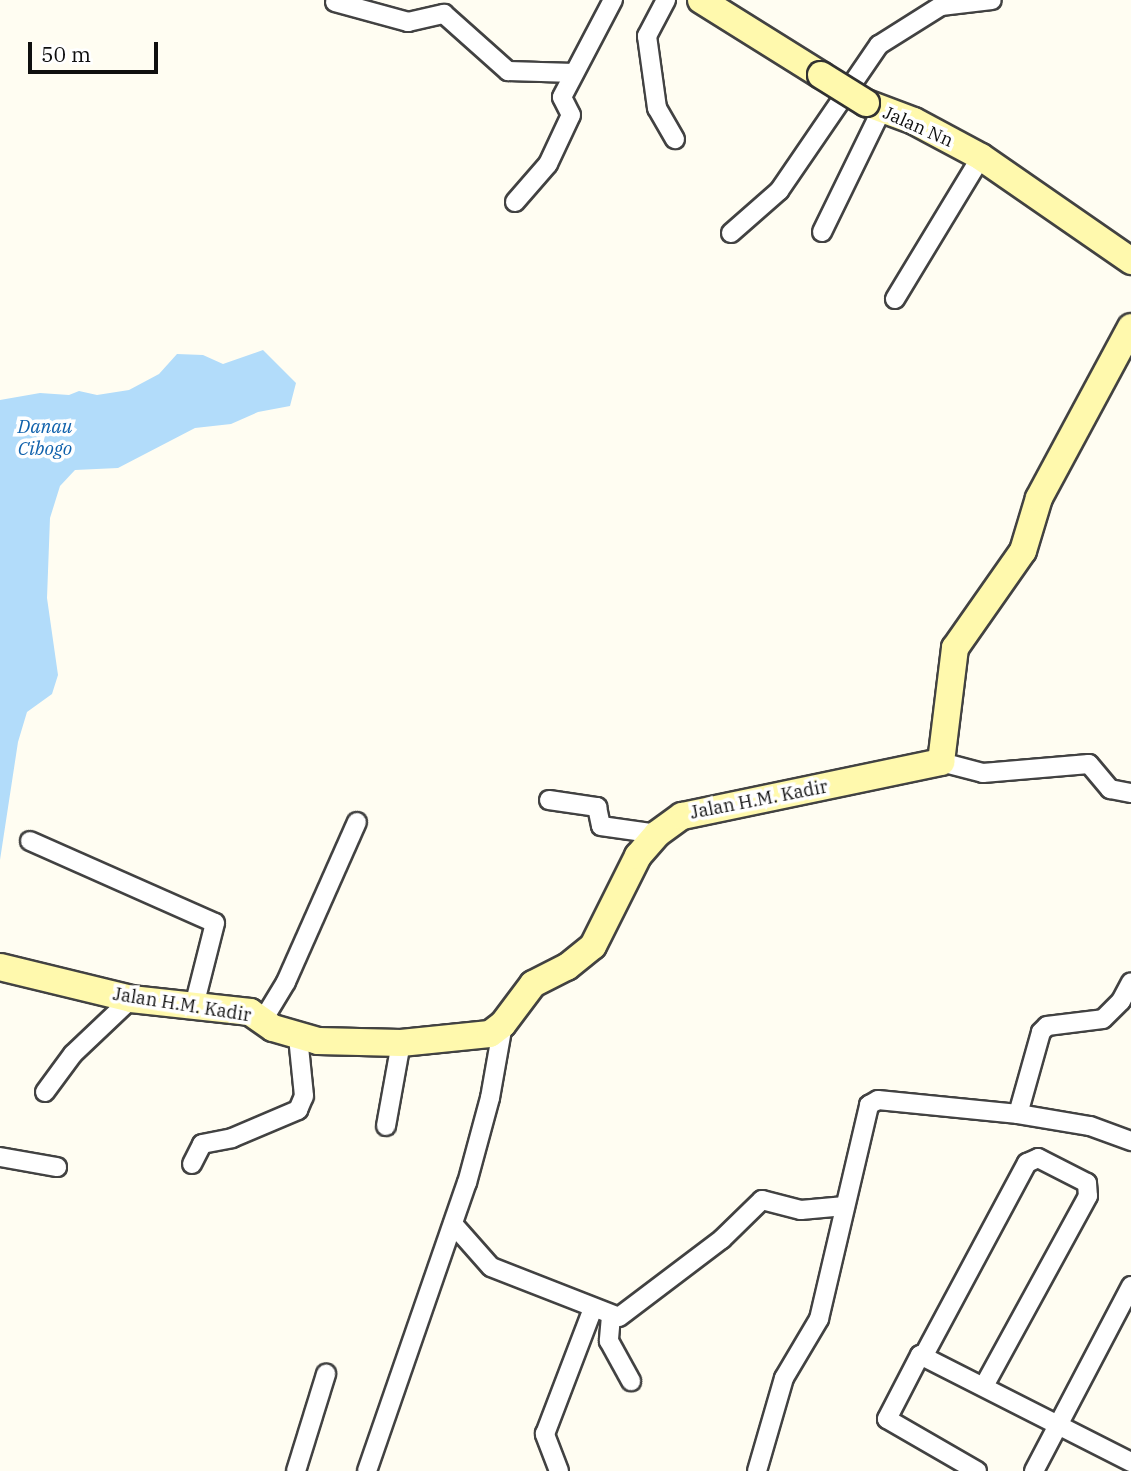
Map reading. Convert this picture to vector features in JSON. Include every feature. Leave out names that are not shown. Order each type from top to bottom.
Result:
[{"type":"street","points":[[515,202],[548,164],[570,115],[562,97],[613,0]]},
{"type":"street","points":[[666,0],[647,36],[657,108],[675,138]]},
{"type":"street","name":"Jalan Nn","points":[[701,0],[874,106],[981,156],[1131,261]]},
{"type":"street","points":[[731,233],[779,191],[879,45],[941,6],[992,0]]},
{"type":"street","points":[[335,2],[408,22],[444,14],[508,71],[574,73]]},
{"type":"street","points":[[822,232],[874,106]]},
{"type":"street","points":[[895,299],[981,156]]},
{"type":"street","points":[[1131,327],[1039,498],[1023,551],[955,648],[940,762],[983,773],[1089,764],[1110,789],[1131,793]]},
{"type":"street","name":"Jalan H.M. Kadir","points":[[0,967],[131,999],[250,1012],[298,1037],[401,1043],[490,1034],[503,1024],[533,984],[567,967],[593,946],[638,856],[657,834],[695,812],[940,762]]},
{"type":"street","points":[[549,800],[597,807],[601,826],[657,834]]},
{"type":"street","points":[[263,1020],[286,982],[357,822]]},
{"type":"street","points":[[30,841],[215,923],[194,1006]]},
{"type":"street","points":[[1018,1114],[1041,1032],[1047,1026],[1103,1019],[1129,992]]},
{"type":"street","points":[[45,1092],[73,1054],[131,999]]},
{"type":"street","points":[[367,1471],[453,1224],[490,1098],[503,1024]]},
{"type":"street","points":[[192,1164],[202,1144],[232,1138],[298,1110],[304,1096],[298,1037]]},
{"type":"street","points":[[386,1126],[401,1043]]},
{"type":"street","points":[[757,1471],[784,1378],[819,1319],[864,1111],[873,1101],[1018,1114],[1090,1126],[1131,1141]]},
{"type":"street","points":[[0,1157],[57,1167]]},
{"type":"street","points":[[977,1471],[887,1419],[1027,1163],[1038,1158],[1087,1183],[1088,1196],[984,1386]]},
{"type":"street","points":[[453,1224],[491,1267],[611,1316],[625,1316],[722,1240],[762,1200],[801,1210],[845,1206]]},
{"type":"street","points":[[1034,1471],[1131,1286]]},
{"type":"street","points":[[559,1471],[545,1434],[593,1308]]},
{"type":"street","points":[[611,1316],[609,1341],[631,1381]]},
{"type":"street","points":[[924,1355],[1059,1424],[1129,1456]]},
{"type":"street","points":[[296,1471],[326,1374]]},
{"type":"water","name":"Danau Cibogo","points":[[263,350],[296,383],[290,406],[258,412],[231,424],[195,428],[118,468],[75,470],[60,486],[50,518],[47,598],[58,675],[52,694],[27,712],[18,742],[0,860],[0,400],[40,393],[69,395],[79,391],[97,395],[129,390],[159,374],[177,354],[203,355],[223,364]]}]
